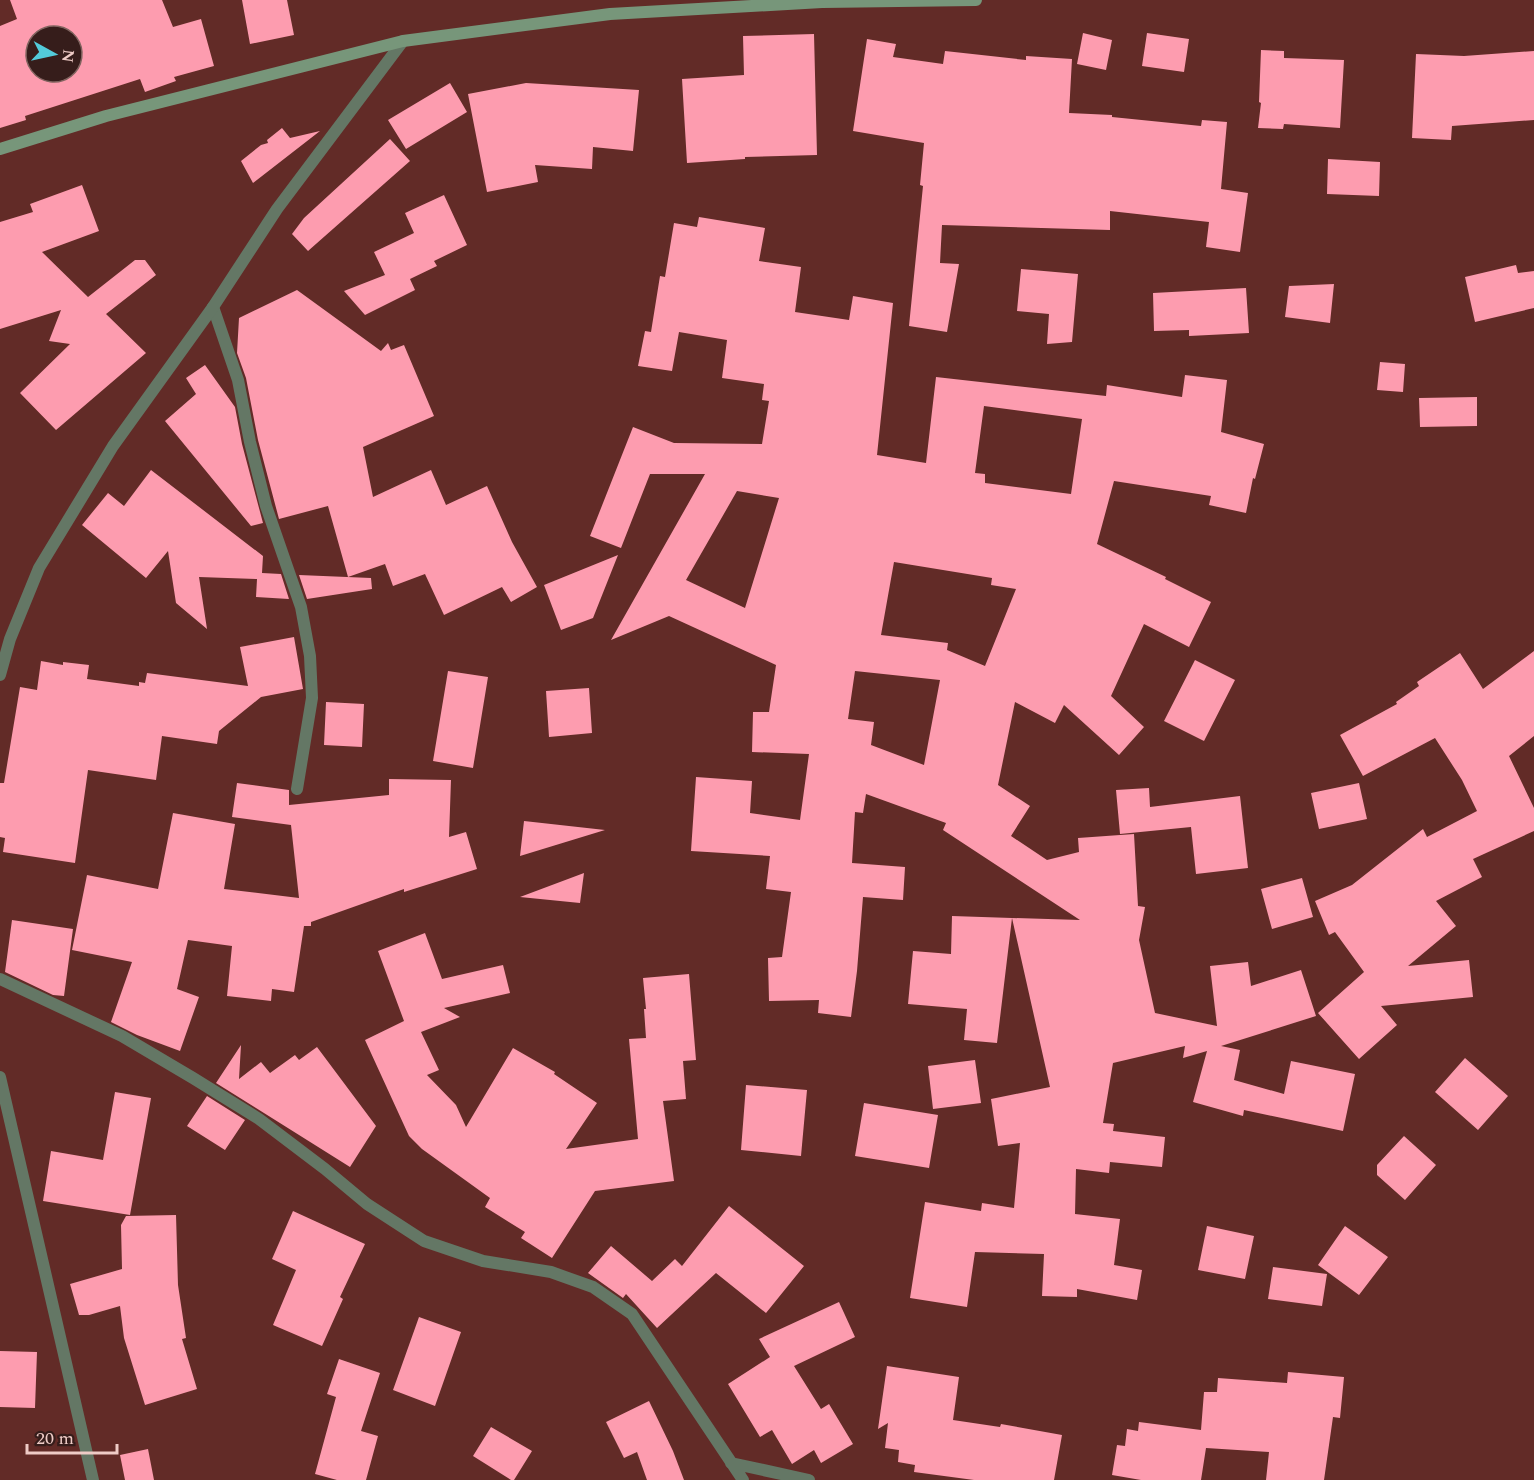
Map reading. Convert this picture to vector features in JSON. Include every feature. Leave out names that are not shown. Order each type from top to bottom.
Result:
[{"type":"main road","points":[[0,149],[106,116],[403,41],[610,14],[822,1],[976,0]]},
{"type":"street","points":[[0,675],[10,639],[39,568],[113,446],[213,307],[277,209],[403,41]]},
{"type":"street","points":[[213,307],[238,380],[266,506],[301,607],[310,656],[312,698],[297,789]]},
{"type":"street","points":[[0,979],[122,1036],[193,1078],[259,1119],[367,1204],[424,1241],[483,1261],[551,1272],[593,1287],[632,1314],[743,1480]]},
{"type":"street","points":[[0,1077],[93,1480]]},
{"type":"street","points":[[731,1463],[809,1480]]},
{"type":"building","points":[[10,0],[162,0],[173,27],[201,19],[214,66],[174,77],[176,81],[145,92],[140,79],[25,116],[26,120],[0,128],[0,26],[17,19]]},
{"type":"building","points":[[242,0],[287,0],[294,35],[250,44]]},
{"type":"building","points":[[1083,33],[1112,40],[1106,70],[1077,64]]},
{"type":"building","points":[[1147,33],[1189,39],[1184,72],[1142,66]]},
{"type":"building","points":[[814,34],[817,155],[745,157],[745,159],[687,163],[682,79],[744,75],[743,36]]},
{"type":"building","points":[[867,39],[896,44],[893,57],[943,64],[945,51],[1026,60],[1026,56],[1072,59],[1069,113],[1112,115],[1112,117],[1201,126],[1202,120],[1227,122],[1221,189],[1248,193],[1240,252],[1206,247],[1209,222],[1110,211],[1110,230],[942,225],[940,263],[959,264],[947,332],[909,326],[923,186],[920,185],[924,143],[853,131]]},
{"type":"building","points":[[1261,50],[1284,51],[1284,58],[1344,60],[1340,128],[1284,124],[1283,129],[1258,128],[1261,103],[1259,102]]},
{"type":"building","points":[[1534,51],[1534,120],[1452,126],[1451,140],[1412,138],[1416,54],[1464,56]]},
{"type":"building","points":[[450,83],[467,112],[406,149],[388,120]]},
{"type":"building","points":[[526,83],[639,90],[633,151],[593,147],[592,169],[535,165],[538,182],[487,192],[468,94]]},
{"type":"building","points":[[282,128],[290,138],[320,131],[253,183],[241,161],[261,145],[268,143],[267,140]]},
{"type":"building","points":[[390,139],[410,161],[308,251],[292,234],[304,218]]},
{"type":"building","points":[[1328,159],[1380,162],[1379,196],[1327,194]]},
{"type":"building","points":[[82,185],[99,231],[42,252],[88,297],[135,260],[145,260],[156,275],[106,314],[146,353],[56,430],[20,393],[70,344],[49,341],[61,310],[0,329],[0,222],[33,212],[30,204]]},
{"type":"building","points":[[444,195],[467,245],[434,261],[437,266],[410,279],[415,290],[365,315],[344,291],[385,275],[374,252],[414,233],[405,213]]},
{"type":"building","points":[[699,217],[765,228],[759,261],[801,267],[795,312],[849,320],[853,296],[893,303],[877,455],[926,463],[936,377],[1106,396],[1107,385],[1182,397],[1185,375],[1227,380],[1221,432],[1264,444],[1255,479],[1253,478],[1246,513],[1209,505],[1211,496],[1114,481],[1097,544],[1166,577],[1165,579],[1211,602],[1189,647],[1144,624],[1111,696],[1144,727],[1119,755],[1064,705],[1055,723],[1015,702],[998,785],[1030,806],[1011,836],[1047,860],[1079,852],[1078,838],[1134,834],[1138,906],[1145,907],[1139,940],[1155,1013],[1217,1026],[1210,966],[1248,962],[1251,986],[1301,970],[1316,1016],[1221,1046],[1240,1050],[1234,1080],[1284,1094],[1291,1061],[1355,1074],[1343,1131],[1244,1110],[1243,1116],[1193,1102],[1207,1051],[1183,1058],[1185,1046],[1113,1063],[1103,1123],[1114,1124],[1113,1131],[1165,1137],[1162,1167],[1110,1162],[1109,1173],[1076,1169],[1075,1214],[1120,1219],[1114,1265],[1142,1270],[1137,1300],[1077,1289],[1077,1297],[1042,1296],[1044,1254],[975,1252],[967,1307],[910,1298],[925,1202],[981,1211],[982,1203],[1014,1208],[1020,1143],[998,1146],[991,1099],[1050,1087],[1012,918],[1080,920],[943,830],[946,823],[866,794],[863,813],[855,812],[852,863],[905,867],[903,900],[863,897],[851,1017],[818,1013],[819,1000],[769,1001],[768,958],[782,957],[791,892],[766,889],[770,856],[691,851],[696,777],[752,781],[750,813],[800,820],[809,754],[752,752],[753,712],[769,712],[776,665],[669,616],[611,640],[705,474],[650,474],[621,548],[590,536],[633,427],[674,443],[762,444],[769,401],[762,400],[764,384],[722,378],[727,340],[679,332],[672,371],[638,366],[645,331],[651,332],[660,276],[665,277],[674,223],[697,227]],"holes":[[[984,406],[1082,419],[1071,494],[985,483],[985,474],[975,473]],[[737,491],[779,498],[745,608],[686,580]],[[894,562],[992,578],[991,585],[1016,589],[985,666],[947,650],[948,643],[881,635]],[[855,671],[940,680],[924,765],[871,745],[874,722],[848,719]]]},
{"type":"building","points":[[1516,265],[1518,273],[1534,271],[1534,308],[1475,322],[1465,277]]},
{"type":"building","points":[[1021,269],[1078,274],[1072,342],[1047,344],[1049,314],[1017,311]]},
{"type":"building","points":[[1334,284],[1330,323],[1285,317],[1289,286]]},
{"type":"building","points":[[1246,288],[1249,333],[1189,336],[1189,330],[1154,331],[1153,293]]},
{"type":"building","points":[[297,290],[381,351],[388,343],[391,350],[404,345],[434,416],[363,447],[373,497],[431,470],[446,505],[487,486],[512,542],[537,587],[511,602],[502,587],[444,615],[425,574],[393,586],[385,564],[348,577],[328,506],[279,519],[258,440],[246,378],[237,353],[239,318]]},
{"type":"building","points":[[1380,362],[1405,364],[1403,392],[1377,390]]},
{"type":"building","points":[[205,365],[235,407],[242,444],[263,523],[251,526],[165,421],[196,394],[186,378]]},
{"type":"building","points":[[1477,397],[1477,426],[1420,427],[1419,398]]},
{"type":"building","points":[[151,470],[263,556],[262,573],[281,574],[289,599],[256,597],[257,579],[199,577],[207,629],[176,603],[168,551],[146,578],[82,525],[108,493],[124,506]]},
{"type":"building","points":[[618,555],[593,618],[561,630],[544,585]]},
{"type":"building","points":[[299,575],[371,578],[372,589],[307,599]]},
{"type":"building","points":[[294,637],[303,689],[261,697],[219,731],[217,744],[162,736],[156,780],[88,770],[75,863],[3,852],[5,838],[0,837],[0,783],[4,783],[20,687],[37,690],[41,661],[63,665],[63,662],[89,665],[87,679],[139,686],[139,682],[145,683],[147,673],[248,686],[240,647]]},
{"type":"building","points":[[1534,651],[1534,736],[1509,756],[1534,808],[1534,831],[1473,859],[1482,877],[1436,901],[1456,926],[1408,966],[1469,960],[1473,997],[1381,1006],[1397,1025],[1359,1059],[1318,1013],[1364,972],[1335,932],[1329,935],[1315,901],[1352,885],[1423,829],[1427,837],[1477,811],[1462,780],[1435,738],[1363,776],[1340,735],[1397,704],[1396,702],[1419,686],[1417,682],[1460,653],[1483,689]]},
{"type":"building","points":[[1195,660],[1235,680],[1204,741],[1164,721]]},
{"type":"building","points":[[448,671],[488,677],[473,768],[433,761]]},
{"type":"building","points":[[589,688],[592,733],[549,737],[546,691]]},
{"type":"building","points":[[326,702],[364,704],[362,747],[324,745]]},
{"type":"building","points":[[389,779],[451,780],[449,837],[466,832],[477,869],[404,892],[404,889],[311,922],[311,926],[304,926],[294,992],[272,989],[271,1001],[227,996],[232,946],[188,940],[177,989],[199,997],[180,1051],[137,1035],[111,1022],[132,962],[72,950],[87,875],[158,889],[173,813],[235,824],[224,889],[299,898],[291,825],[232,817],[237,783],[289,790],[289,805],[389,795]]},
{"type":"building","points":[[1359,783],[1367,819],[1319,829],[1311,793]]},
{"type":"building","points":[[1149,788],[1150,807],[1240,796],[1248,868],[1196,874],[1191,827],[1120,834],[1116,790]]},
{"type":"building","points":[[524,821],[605,830],[520,856]]},
{"type":"building","points":[[584,873],[580,903],[520,897]]},
{"type":"building","points":[[1302,878],[1313,917],[1272,929],[1261,889]]},
{"type":"building","points":[[952,916],[1012,918],[997,1043],[964,1040],[967,1009],[908,1004],[913,951],[951,954]]},
{"type":"building","points":[[12,920],[73,929],[64,996],[53,995],[5,972]]},
{"type":"building","points":[[425,933],[442,979],[503,965],[510,993],[444,1008],[460,1017],[421,1032],[439,1070],[427,1075],[456,1105],[466,1127],[513,1048],[555,1072],[554,1074],[597,1103],[566,1149],[638,1139],[629,1039],[646,1038],[643,978],[689,974],[696,1060],[683,1061],[686,1099],[663,1101],[674,1181],[595,1191],[552,1258],[521,1238],[525,1232],[485,1207],[490,1198],[422,1149],[409,1136],[365,1040],[404,1021],[378,951]]},
{"type":"building","points":[[241,1045],[239,1079],[261,1062],[270,1073],[295,1055],[299,1060],[317,1047],[376,1126],[350,1167],[216,1083]]},
{"type":"building","points":[[1465,1058],[1508,1096],[1478,1130],[1435,1092]]},
{"type":"building","points":[[975,1060],[981,1103],[933,1109],[928,1066]]},
{"type":"building","points":[[746,1085],[807,1090],[801,1156],[741,1150]]},
{"type":"building","points":[[115,1092],[151,1098],[130,1215],[43,1201],[51,1151],[103,1160]]},
{"type":"building","points":[[207,1096],[245,1120],[225,1150],[187,1126]]},
{"type":"building","points":[[864,1103],[938,1115],[929,1168],[855,1156]]},
{"type":"building","points":[[1404,1136],[1436,1165],[1405,1200],[1377,1175],[1377,1165]]},
{"type":"building","points":[[729,1206],[804,1266],[766,1313],[716,1273],[657,1328],[626,1294],[623,1298],[588,1273],[611,1246],[652,1281],[675,1259],[682,1266]]},
{"type":"building","points":[[293,1211],[365,1244],[340,1297],[343,1299],[322,1346],[273,1325],[296,1270],[272,1259]]},
{"type":"building","points":[[176,1215],[178,1285],[186,1338],[182,1339],[197,1389],[145,1405],[124,1338],[120,1306],[89,1315],[79,1315],[70,1284],[122,1269],[121,1225],[126,1216]]},
{"type":"building","points":[[1207,1226],[1254,1236],[1245,1279],[1198,1270]]},
{"type":"building","points":[[1345,1226],[1388,1257],[1359,1295],[1318,1265]]},
{"type":"building","points":[[1273,1267],[1327,1274],[1322,1306],[1268,1299]]},
{"type":"building","points":[[839,1302],[855,1337],[794,1366],[821,1409],[829,1404],[853,1444],[821,1463],[814,1450],[792,1464],[772,1430],[760,1437],[728,1384],[770,1357],[759,1339]]},
{"type":"building","points":[[419,1317],[461,1332],[435,1406],[393,1390]]},
{"type":"building","points":[[0,1351],[37,1352],[35,1408],[0,1407]]},
{"type":"building","points":[[339,1359],[380,1373],[361,1431],[378,1436],[366,1480],[337,1480],[315,1474],[336,1397],[327,1394]]},
{"type":"building","points":[[887,1366],[959,1377],[953,1420],[1000,1427],[1001,1424],[1062,1435],[1054,1480],[974,1480],[914,1472],[915,1465],[898,1462],[899,1450],[885,1448],[888,1423],[878,1429]]},
{"type":"building","points":[[1288,1372],[1344,1377],[1340,1418],[1333,1417],[1324,1480],[1266,1480],[1269,1452],[1206,1448],[1201,1480],[1141,1480],[1112,1475],[1117,1445],[1125,1446],[1127,1429],[1138,1431],[1139,1422],[1201,1430],[1204,1392],[1217,1392],[1218,1378],[1287,1383]]},
{"type":"building","points":[[649,1401],[684,1480],[647,1480],[637,1452],[624,1458],[606,1422]]},
{"type":"building","points":[[491,1427],[532,1451],[514,1480],[473,1456]]},
{"type":"building","points":[[148,1449],[154,1480],[125,1480],[120,1455]]}]
